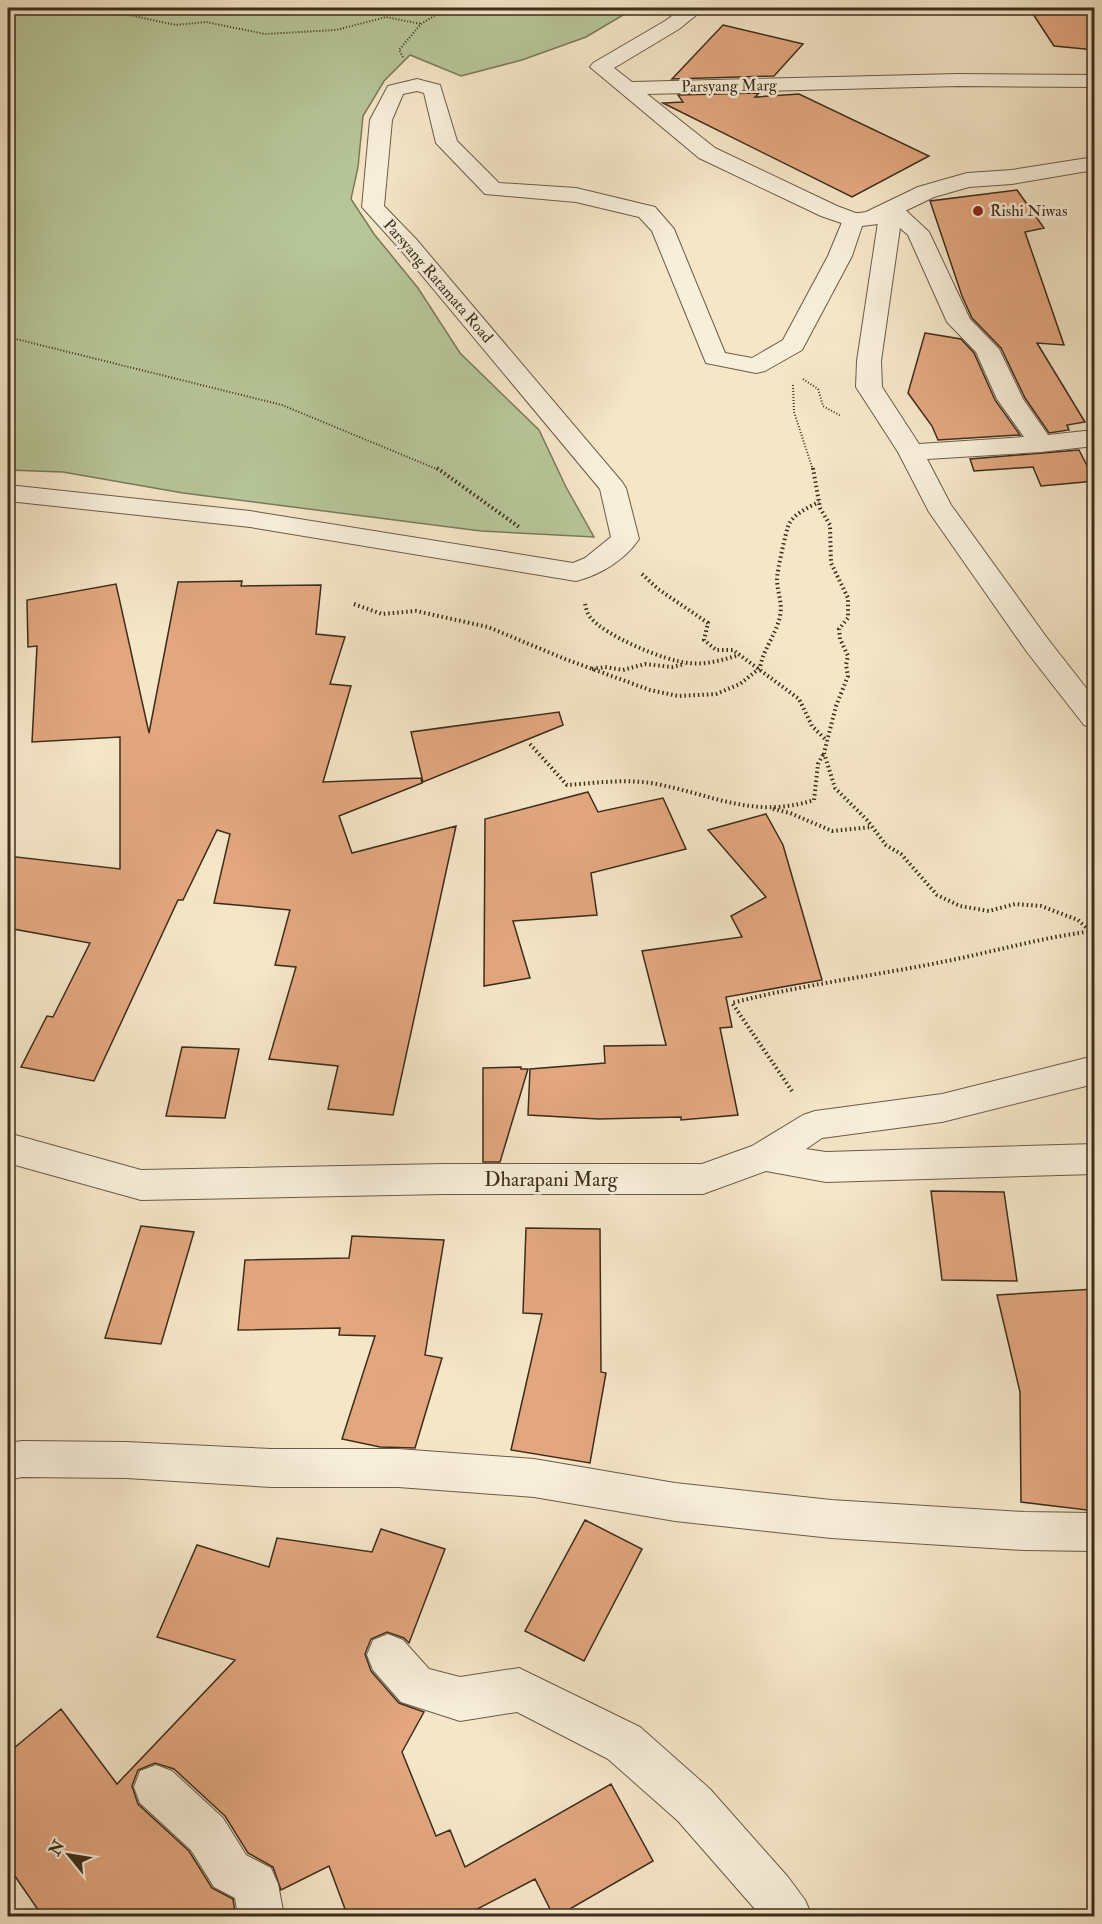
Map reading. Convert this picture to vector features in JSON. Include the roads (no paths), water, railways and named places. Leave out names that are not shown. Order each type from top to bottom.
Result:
[{"type":"street","points":[[627,88],[600,67],[672,25],[694,8]]},
{"type":"street","name":"Parsyang Marg","points":[[627,88],[958,80],[1095,81]]},
{"type":"street","name":"Parsyang Ratamata Road","points":[[8,493],[250,519],[576,572],[595,564],[625,539],[613,488],[408,244],[373,207],[381,120],[395,90],[417,85],[433,89],[447,143],[493,189],[576,195],[647,212],[663,229],[715,358],[756,366],[793,345],[840,256],[853,220]]},
{"type":"street","name":"Parsyang Marg","points":[[627,88],[707,153],[829,211],[853,220]]},
{"type":"street","points":[[853,220],[870,219],[926,192],[967,180],[1012,177],[1095,164]]},
{"type":"street","points":[[891,209],[918,232],[959,322],[987,349],[1010,399],[1041,444]]},
{"type":"street","points":[[891,209],[869,361],[869,387],[911,452],[938,506],[1037,645],[1095,718]]},
{"type":"street","points":[[911,452],[1041,444],[1095,438]]},
{"type":"street","name":"Dharapani Marg","points":[[8,1148],[141,1185],[444,1179],[704,1179],[765,1156],[815,1125],[942,1108],[1095,1070]]},
{"type":"street","points":[[765,1156],[826,1167],[1095,1159]]},
{"type":"street","points":[[8,1461],[22,1459],[126,1460],[271,1467],[398,1468],[534,1478],[675,1502],[831,1519],[1024,1531],[1095,1532]]},
{"type":"street","points":[[388,1655],[416,1687],[460,1699],[519,1690],[624,1743],[694,1805],[772,1893],[789,1917]]},
{"type":"street","points":[[156,1787],[207,1834],[230,1871],[255,1884],[261,1917]]},
{"type":"place","name":"Rishi Niwas","points":[[978,211]]}]
